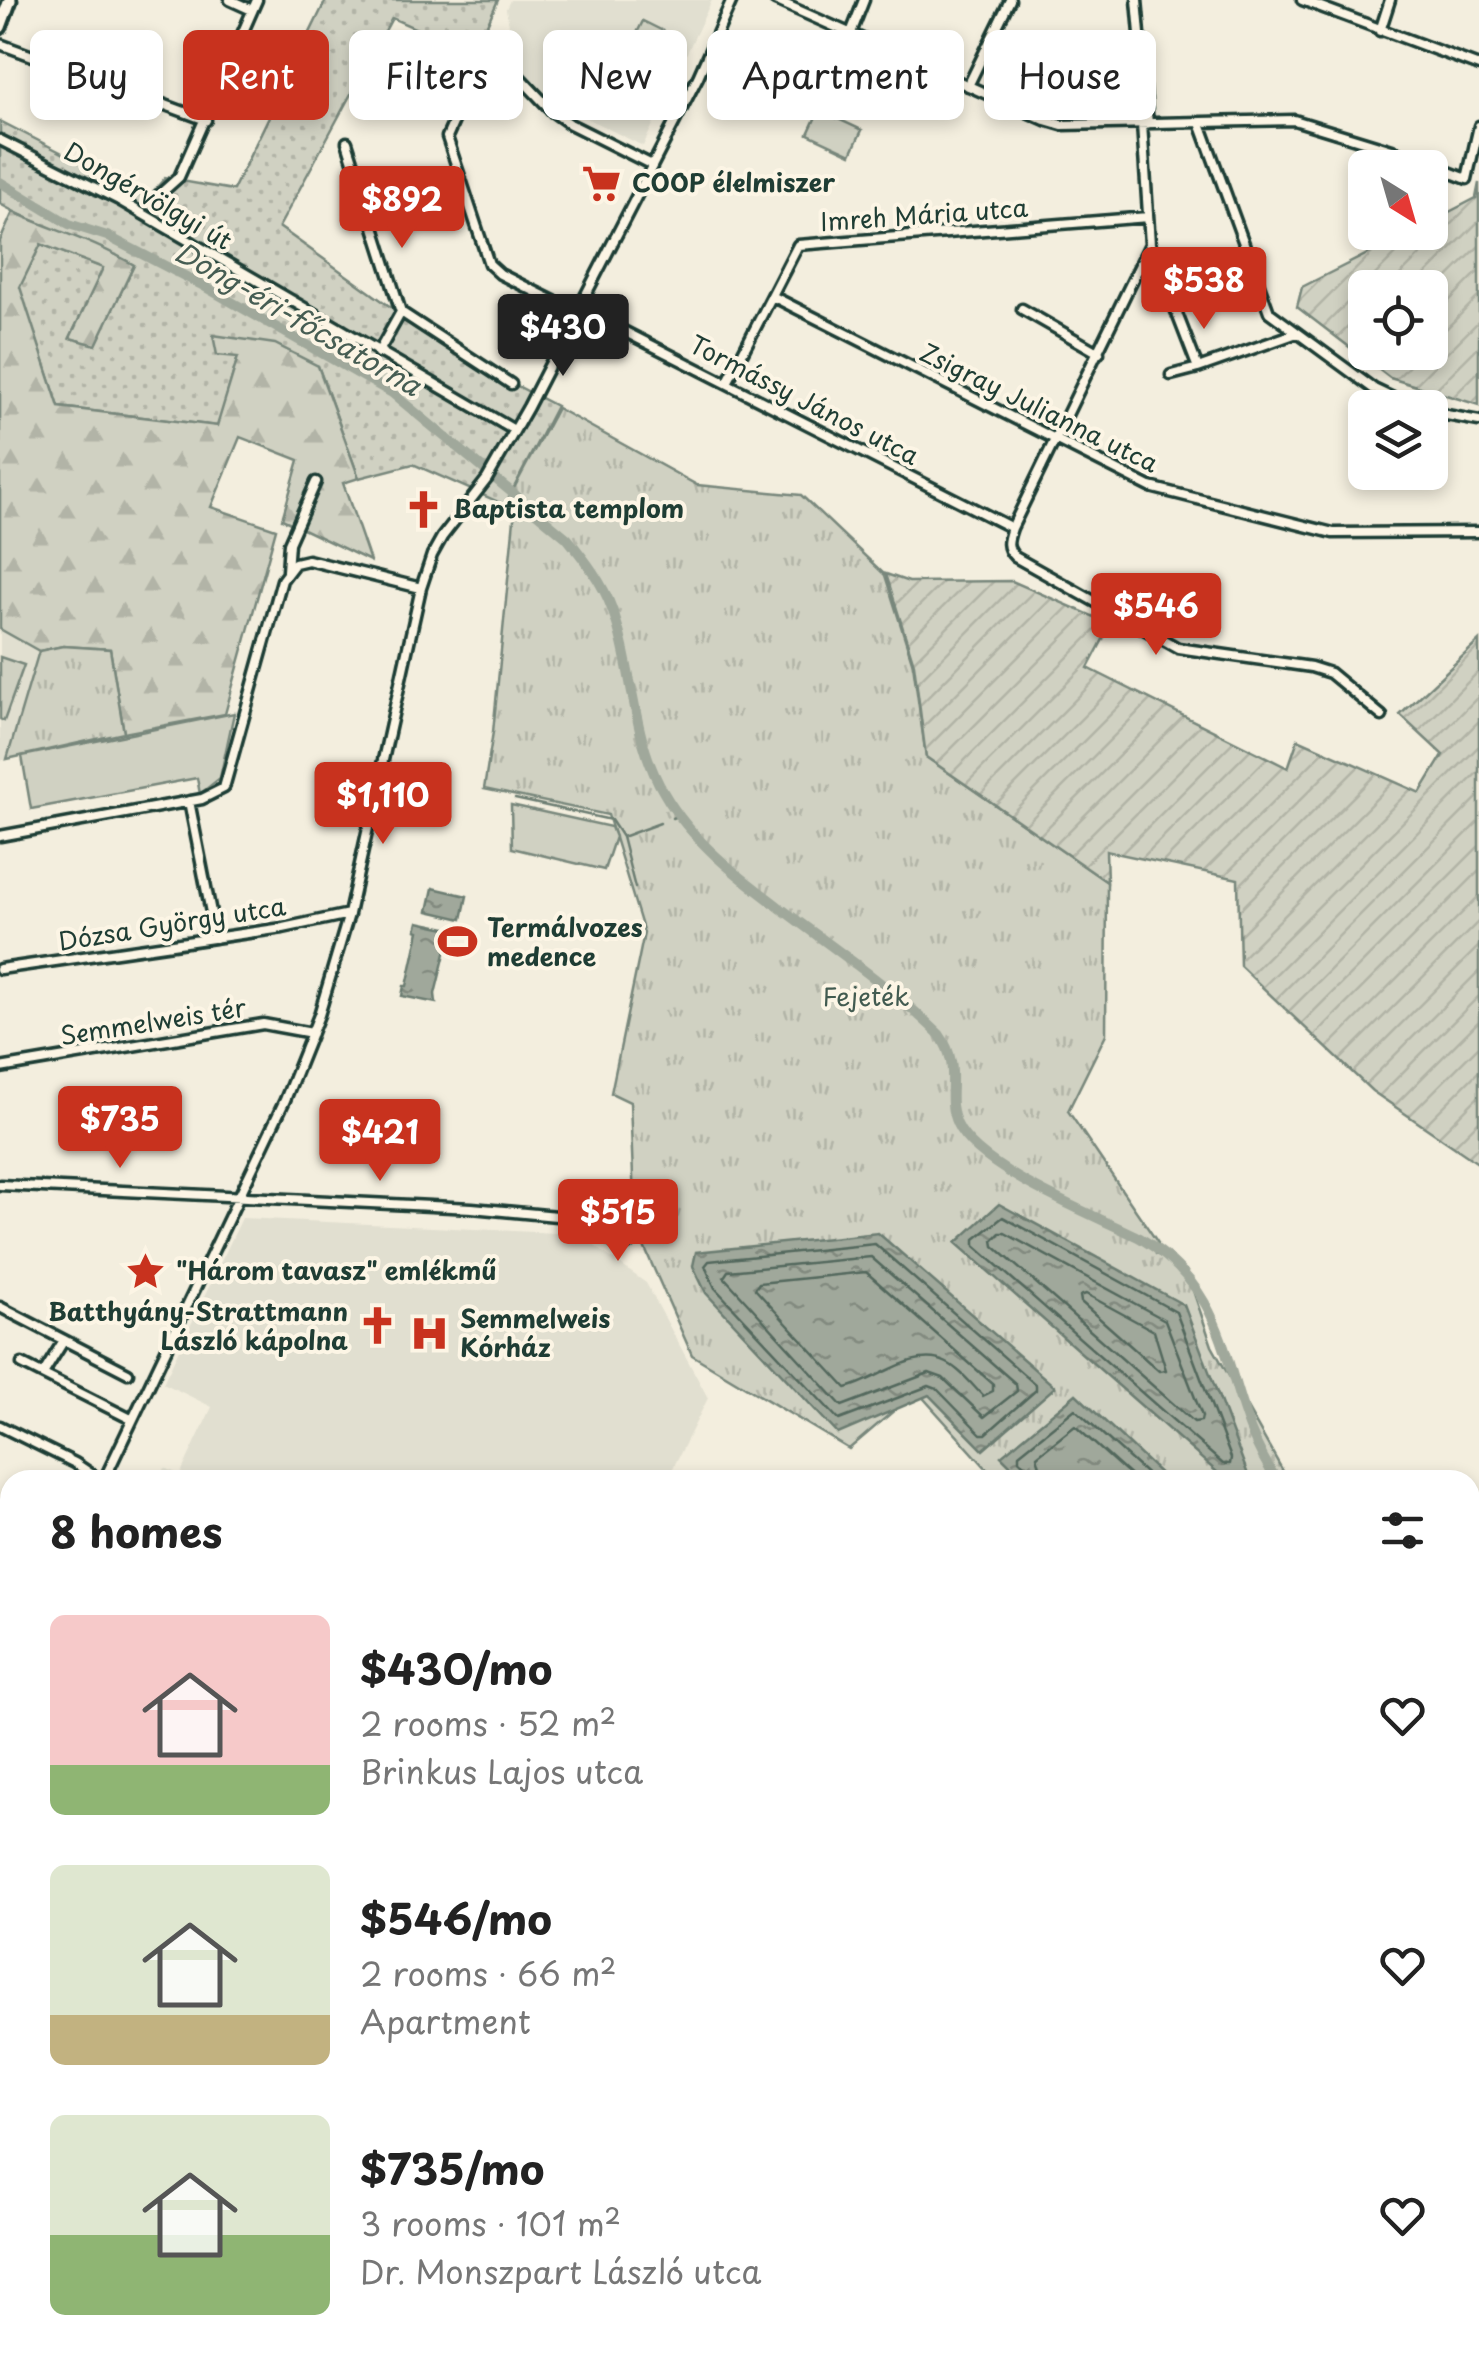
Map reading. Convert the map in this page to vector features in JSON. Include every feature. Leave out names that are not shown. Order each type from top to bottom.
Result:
[{"type":"street","points":[[0,26],[10,0]]},
{"type":"street","points":[[230,0],[252,10]]},
{"type":"street","points":[[244,30],[257,0]]},
{"type":"street","points":[[107,1470],[299,1068],[312,1032],[349,914],[421,588],[432,555],[487,479],[514,430],[652,165],[732,0]]},
{"type":"street","points":[[775,0],[843,30]]},
{"type":"street","points":[[851,30],[864,0]]},
{"type":"street","points":[[968,86],[1010,0]]},
{"type":"street","points":[[1138,0],[1150,244],[1198,368]]},
{"type":"street","points":[[1302,0],[1479,66]]},
{"type":"street","points":[[1380,32],[1390,0]]},
{"type":"street","points":[[0,44],[183,112]]},
{"type":"street","name":"Tormássy János utca","points":[[652,165],[570,124],[488,44],[450,127],[447,144],[484,257],[500,274],[727,383],[1012,528]]},
{"type":"street","points":[[964,84],[1062,125],[1294,120],[1392,150],[1467,179],[1479,126]]},
{"type":"street","points":[[159,195],[179,177],[206,120]]},
{"type":"street","points":[[1200,123],[1269,312],[1376,390]]},
{"type":"street","points":[[347,142],[401,312],[511,384]]},
{"type":"street","name":"Dongérvölgyi út","points":[[0,143],[21,148],[119,200],[514,430]]},
{"type":"street","name":"Imreh Mária utca","points":[[727,383],[798,245],[1148,218]]},
{"type":"street","points":[[1150,244],[1007,542],[1015,557],[1168,644],[1190,652],[1322,670],[1338,678],[1382,716]]},
{"type":"street","name":"Zsigray Julianna utca","points":[[772,296],[1150,487],[1315,530],[1355,535],[1479,532]]},
{"type":"street","points":[[1022,310],[1099,353]]},
{"type":"street","points":[[378,353],[401,312]]},
{"type":"street","points":[[1171,376],[1297,333]]},
{"type":"street","points":[[1448,416],[1479,422]]},
{"type":"street","points":[[0,836],[189,801],[218,793],[227,784],[286,571],[289,543],[316,482]]},
{"type":"street","points":[[286,571],[295,563],[308,560],[421,588]]},
{"type":"street","points":[[189,801],[216,938]]},
{"type":"street","name":"Dózsa György utca","points":[[0,969],[216,938],[349,914]]},
{"type":"street","name":"Semmelweis tér","points":[[0,1068],[262,1024],[312,1032]]},
{"type":"street","points":[[0,1185],[529,1213],[578,1218],[606,1230],[613,1243],[622,1246],[636,1239],[639,1228],[634,1218],[624,1212],[612,1216],[606,1230]]},
{"type":"street","points":[[0,1306],[128,1374]]},
{"type":"street","points":[[44,1374],[64,1340]]},
{"type":"street","points":[[22,1364],[131,1418]]},
{"type":"street","points":[[0,1426],[86,1470]]},
{"type":"shaded area","points":[[510,0],[712,0],[687,53],[687,30],[543,30],[543,91],[523,70],[523,30],[510,30],[506,9]]},
{"type":"shaded area","points":[[590,120],[655,120],[643,146]]},
{"type":"shaded area","points":[[0,629],[39,651],[7,759],[0,761]]},
{"type":"shaded area","name":"Semmelweis Kórház","points":[[242,1218],[578,1234],[646,1283],[708,1398],[672,1470],[182,1470],[212,1407],[163,1383]]},
{"type":"green space","points":[[326,0],[498,0],[485,30],[419,30],[392,18],[386,30],[349,30],[349,98],[279,227],[458,355],[556,406],[505,505],[413,464],[359,478],[318,366],[238,356],[218,426],[59,407],[19,287],[41,244],[104,268],[70,338],[96,344],[134,265],[0,204],[0,121],[148,197],[165,178],[233,190],[267,120],[329,120],[329,30],[311,30]]},
{"type":"green space","points":[[643,21],[661,30],[638,30]]},
{"type":"green space","points":[[814,120],[840,120],[862,130],[851,154],[808,134]]},
{"type":"green space","points":[[1479,183],[1479,405],[1448,396],[1448,390],[1430,390],[1390,378],[1380,370],[1448,370],[1448,270],[1348,270],[1348,346],[1297,307],[1302,287],[1375,250],[1448,250],[1448,213],[1476,198]]},
{"type":"green space","points":[[13,212],[134,265],[96,345],[70,338],[103,268],[41,244],[20,287],[59,407],[217,426],[238,357],[217,355],[213,335],[275,344],[318,366],[359,478],[343,483],[370,561],[282,519],[299,460],[240,437],[211,507],[276,529],[225,714],[124,733],[110,649],[63,646],[39,651],[0,629],[0,241]]},
{"type":"green space","name":"Fejeték","points":[[557,408],[697,485],[801,495],[885,575],[913,664],[926,757],[1107,882],[1106,1034],[1068,1111],[1158,1243],[1156,1254],[1186,1270],[1212,1346],[1282,1470],[988,1470],[917,1391],[849,1449],[692,1355],[635,1226],[630,1102],[611,1093],[644,933],[608,815],[484,789],[515,509],[505,505]]},
{"type":"green space","points":[[886,574],[909,582],[1012,581],[1111,624],[1088,668],[1288,768],[1298,739],[1420,793],[1443,755],[1400,715],[1479,641],[1479,1164],[1372,1091],[1240,966],[1238,879],[1106,851],[1107,882],[926,757],[914,664]]},
{"type":"green space","points":[[63,646],[110,649],[124,733],[7,759],[39,651]]},
{"type":"green space","points":[[0,657],[24,665],[4,721],[0,719]]},
{"type":"green space","points":[[234,713],[220,778],[200,794],[197,778],[31,809],[22,756]]},
{"type":"green space","points":[[511,805],[611,827],[615,837],[604,870],[512,848]]},
{"type":"water","points":[[433,888],[467,896],[462,919],[428,911]]},
{"type":"water","points":[[418,922],[451,929],[436,1003],[402,996]]},
{"type":"water","points":[[999,1204],[1184,1305],[1246,1470],[1215,1470],[956,1243]]},
{"type":"water","points":[[878,1233],[1055,1387],[983,1450],[929,1395],[838,1434],[706,1293],[693,1266],[696,1252]]},
{"type":"water","points":[[1076,1394],[1156,1470],[1015,1470],[1001,1456]]},
{"type":"waterway","name":"Dong-éri-főcsatorna","points":[[0,182],[69,224],[107,236],[200,284],[392,393],[567,538],[608,599],[645,749],[675,811],[733,871],[883,985],[939,1034],[952,1070],[953,1113],[969,1141],[1012,1174],[1140,1238],[1173,1262],[1197,1290],[1213,1319],[1245,1415],[1271,1470]]},
{"type":"waterway","points":[[515,799],[611,820],[622,837],[660,823]]},
{"type":"waterway","name":"Dong-éri-főcsatorna","points":[[672,818],[679,815]]},
{"type":"waterway","points":[[622,837],[635,888]]},
{"type":"place","name":"COOP élelmiszer","points":[[602,183]]},
{"type":"place","name":"Baptista templom","points":[[423,509]]},
{"type":"place","name":"Termálvozes medence","points":[[457,942]]},
{"type":"place","name":"\"Három tavasz\" emlékmű","points":[[146,1271]]},
{"type":"place","name":"Batthyány-Strattmann László kápolna","points":[[378,1326]]},
{"type":"place","name":"Semmelweis Kórház","points":[[430,1333]]}]
